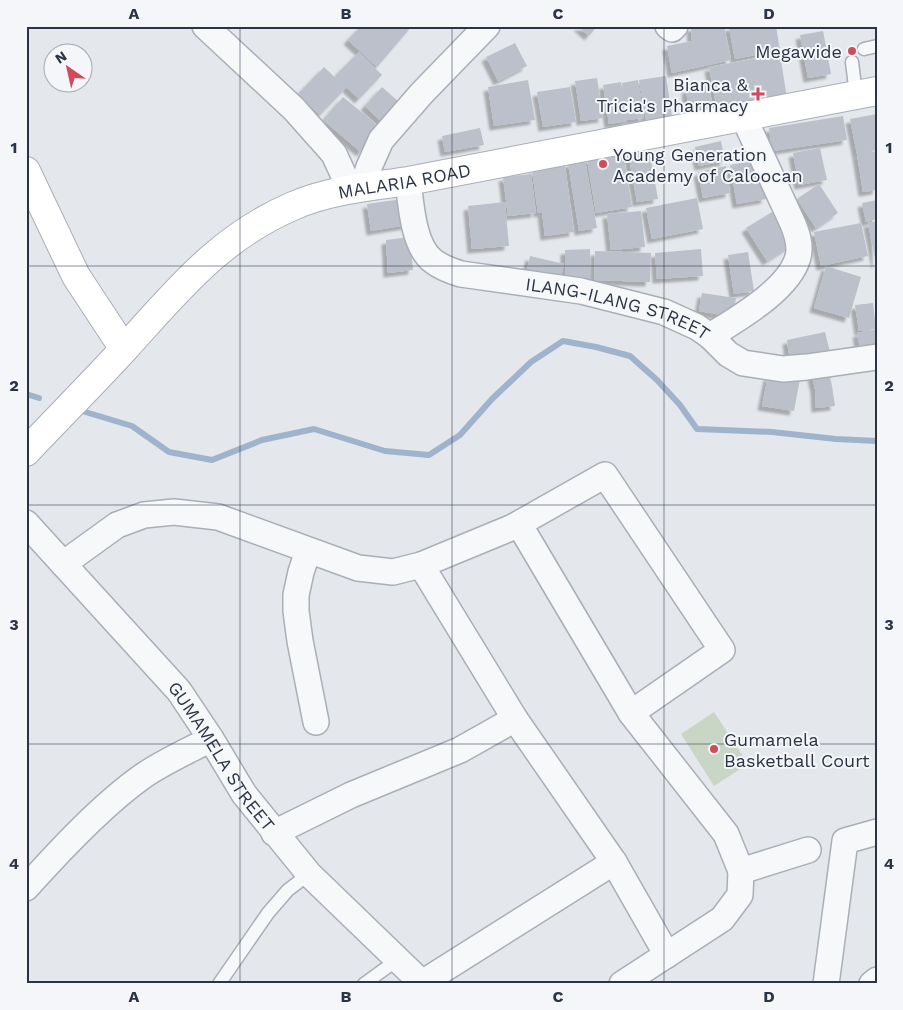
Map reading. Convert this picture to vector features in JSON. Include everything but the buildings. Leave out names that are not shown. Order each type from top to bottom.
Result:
[{"type":"main road","name":"MALARIA ROAD","points":[[26,452],[124,349],[185,281],[229,243],[263,221],[294,205],[356,188],[408,181],[744,118],[866,93]]},
{"type":"main road","points":[[26,171],[76,276],[124,349]]},
{"type":"street","points":[[205,26],[294,109],[334,154],[356,188],[369,167],[381,140],[422,93],[487,26]]},
{"type":"street","points":[[668,26],[672,30],[675,26]]},
{"type":"street","points":[[710,336],[777,288],[790,274],[798,257],[799,240],[793,224],[744,118]]},
{"type":"street","name":"ILANG-ILANG STREET","points":[[408,181],[412,213],[421,246],[431,260],[444,268],[461,274],[581,291],[664,312],[697,327],[710,336],[728,354],[743,363],[762,367],[783,369],[807,367],[877,357]]},
{"type":"street","points":[[63,564],[117,525],[144,515],[174,512],[218,517],[358,568],[393,572],[422,565],[519,524],[605,475],[722,650],[631,713]]},
{"type":"street","name":"GUMAMELA STREET","points":[[26,523],[178,691],[212,739],[244,794],[309,874],[422,983]]},
{"type":"street","points":[[519,524],[631,713],[726,834],[741,871],[740,895],[722,919],[622,984]]},
{"type":"street","points":[[308,551],[296,595],[296,611],[316,722]]},
{"type":"street","points":[[422,565],[515,719],[614,862],[667,955]]},
{"type":"street","points":[[274,833],[351,795],[460,750],[515,719]]},
{"type":"street","points":[[26,888],[92,820],[142,777],[168,761],[212,739]]},
{"type":"street","points":[[826,984],[845,840],[877,832]]},
{"type":"street","points":[[741,871],[808,850]]},
{"type":"street","points":[[422,983],[614,862]]},
{"type":"street","points":[[872,984],[877,980]]},
{"type":"lane","points":[[852,62],[866,93]]},
{"type":"lane","points":[[219,984],[268,913],[288,890],[309,874]]},
{"type":"lane","points":[[364,984],[398,960]]},
{"type":"green space","name":"Gumamela Basketball Court","points":[[714,712],[748,764],[714,786],[681,734]]},
{"type":"waterway","points":[[82,411],[132,426],[169,452],[212,460],[262,440],[314,429],[385,451],[429,455],[460,435],[492,399],[531,362],[563,341],[630,356],[657,380],[680,405],[697,429],[772,432],[836,439],[877,441]]},
{"type":"waterway","points":[[26,394],[39,398]]},
{"type":"place","name":"Megawide","points":[[852,51]]},
{"type":"place","name":"Bianca & Tricia's Pharmacy","points":[[758,94]]},
{"type":"place","name":"Young Generation Academy of Caloocan","points":[[603,164]]},
{"type":"place","name":"Gumamela Basketball Court","points":[[714,749]]}]
